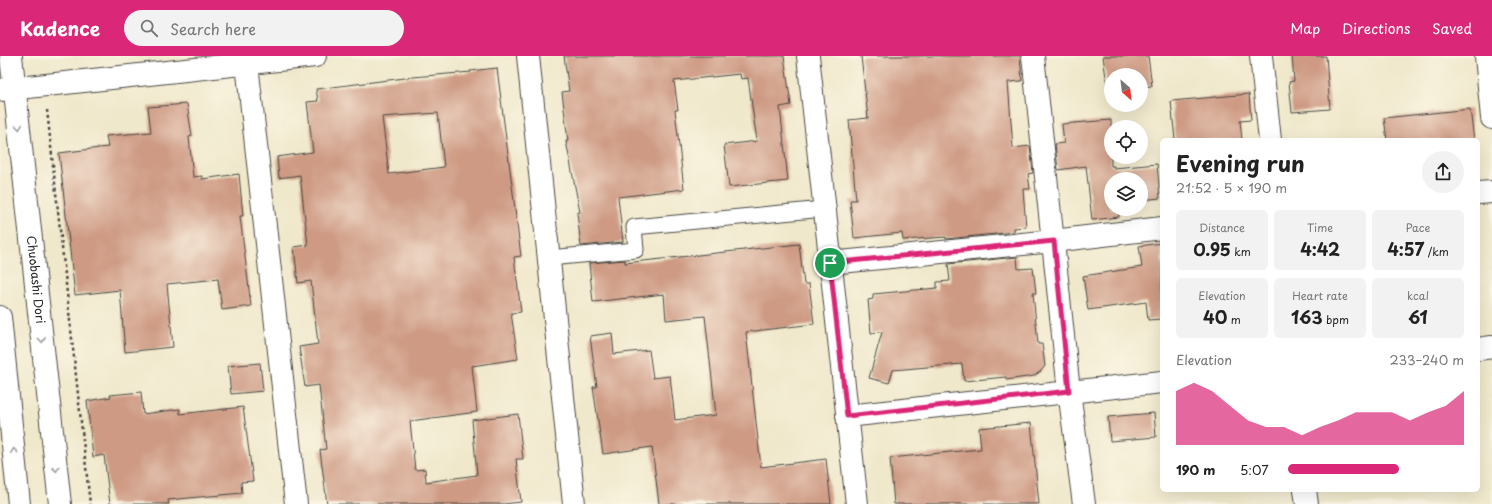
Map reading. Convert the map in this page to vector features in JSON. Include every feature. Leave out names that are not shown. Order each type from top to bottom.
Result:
[{"type":"street","name":"Chuobashi Dori","points":[[11,56],[8,89],[60,504]]},
{"type":"street","points":[[8,89],[315,56]]},
{"type":"street","points":[[528,56],[574,504]]},
{"type":"street","points":[[808,56],[857,504]]},
{"type":"street","points":[[1033,56],[1069,391],[1084,504]]},
{"type":"street","points":[[1261,56],[1270,138]]},
{"type":"street","points":[[1486,56],[1492,118]]},
{"type":"street","points":[[247,64],[296,504]]},
{"type":"street","points":[[1480,193],[1492,192]]},
{"type":"street","points":[[830,263],[1054,241],[1160,228]]},
{"type":"street","points":[[0,317],[19,504]]},
{"type":"street","points":[[1480,349],[1492,347]]},
{"type":"street","points":[[847,416],[1160,382]]},
{"type":"street","points":[[1305,492],[1307,504]]},
{"type":"lane","points":[[549,258],[636,250],[634,227],[824,209]]},
{"type":"path","points":[[45,85],[90,504]]},
{"type":"building","points":[[564,56],[784,56],[791,105],[780,107],[788,181],[729,187],[724,145],[757,141],[748,78],[741,79],[740,74],[674,81],[678,110],[675,110],[684,189],[618,197],[623,242],[581,246],[577,213],[580,212],[566,141],[568,141],[562,92],[569,91]]},
{"type":"building","points":[[861,56],[1020,56],[1022,81],[1008,82],[1013,148],[1030,146],[1033,173],[1028,174],[1030,189],[1023,189],[1026,227],[1014,228],[1014,232],[946,239],[946,237],[903,240],[902,233],[854,238],[850,200],[856,200],[849,120],[868,118]]},
{"type":"building","points":[[1103,56],[1148,56],[1152,86],[1148,86],[1148,68],[1105,68]]},
{"type":"building","points":[[1292,56],[1326,56],[1330,109],[1292,112],[1289,82],[1294,81]]},
{"type":"building","points":[[497,68],[521,256],[514,257],[521,312],[511,313],[518,359],[472,366],[477,412],[410,421],[415,470],[425,469],[426,482],[477,475],[472,420],[518,414],[523,459],[516,459],[521,502],[504,504],[327,504],[320,450],[326,449],[319,385],[305,387],[299,347],[318,344],[311,281],[298,283],[294,247],[308,245],[300,175],[279,178],[277,157],[313,152],[307,102],[318,101],[316,89],[413,77],[471,72],[470,71]],"holes":[[[438,113],[444,167],[389,174],[382,117]]]},
{"type":"building","points":[[1249,94],[1251,120],[1240,121],[1242,138],[1175,138],[1171,101]]},
{"type":"building","points":[[187,104],[192,136],[189,137],[193,177],[202,176],[202,179],[239,174],[243,216],[240,216],[251,306],[222,310],[218,279],[167,284],[173,347],[125,352],[120,290],[75,295],[59,153],[108,147],[106,136],[151,132],[148,107]]},
{"type":"building","points":[[1470,109],[1474,138],[1387,138],[1384,118]]},
{"type":"building","points":[[1104,121],[1104,164],[1111,164],[1114,168],[1157,164],[1160,198],[1148,199],[1148,172],[1104,172],[1104,216],[1119,217],[1092,220],[1086,166],[1058,170],[1055,144],[1064,143],[1062,124]]},
{"type":"building","points":[[1160,243],[1160,319],[1148,320],[1146,302],[1088,310],[1083,276],[1142,267],[1139,246]]},
{"type":"building","points":[[799,244],[804,284],[809,284],[814,324],[746,332],[761,467],[826,459],[831,504],[659,504],[652,447],[603,454],[593,387],[597,387],[590,336],[612,333],[614,354],[649,350],[653,378],[670,376],[675,420],[716,415],[705,316],[666,320],[664,294],[593,302],[589,263],[625,260],[625,263]]},
{"type":"building","points":[[1017,257],[1018,269],[1033,268],[1036,293],[1033,293],[1038,344],[1042,344],[1045,366],[1041,371],[1034,376],[1006,380],[1006,377],[964,381],[962,364],[893,370],[889,383],[869,378],[882,332],[871,333],[868,300],[873,299],[873,294],[937,288],[937,282],[950,281],[948,264]]},
{"type":"building","points":[[260,363],[263,391],[231,394],[228,366]]},
{"type":"building","points":[[141,392],[143,414],[180,409],[180,414],[243,407],[253,481],[241,482],[242,493],[168,500],[169,504],[110,504],[104,455],[93,457],[87,401],[111,397],[110,395]]},
{"type":"building","points":[[1154,413],[1156,437],[1110,441],[1108,417]]},
{"type":"building","points":[[1031,423],[1039,504],[894,504],[890,458],[981,449],[979,428]]},
{"type":"route","points":[[1054,241],[1069,391],[847,416],[830,263],[1054,241]]}]
